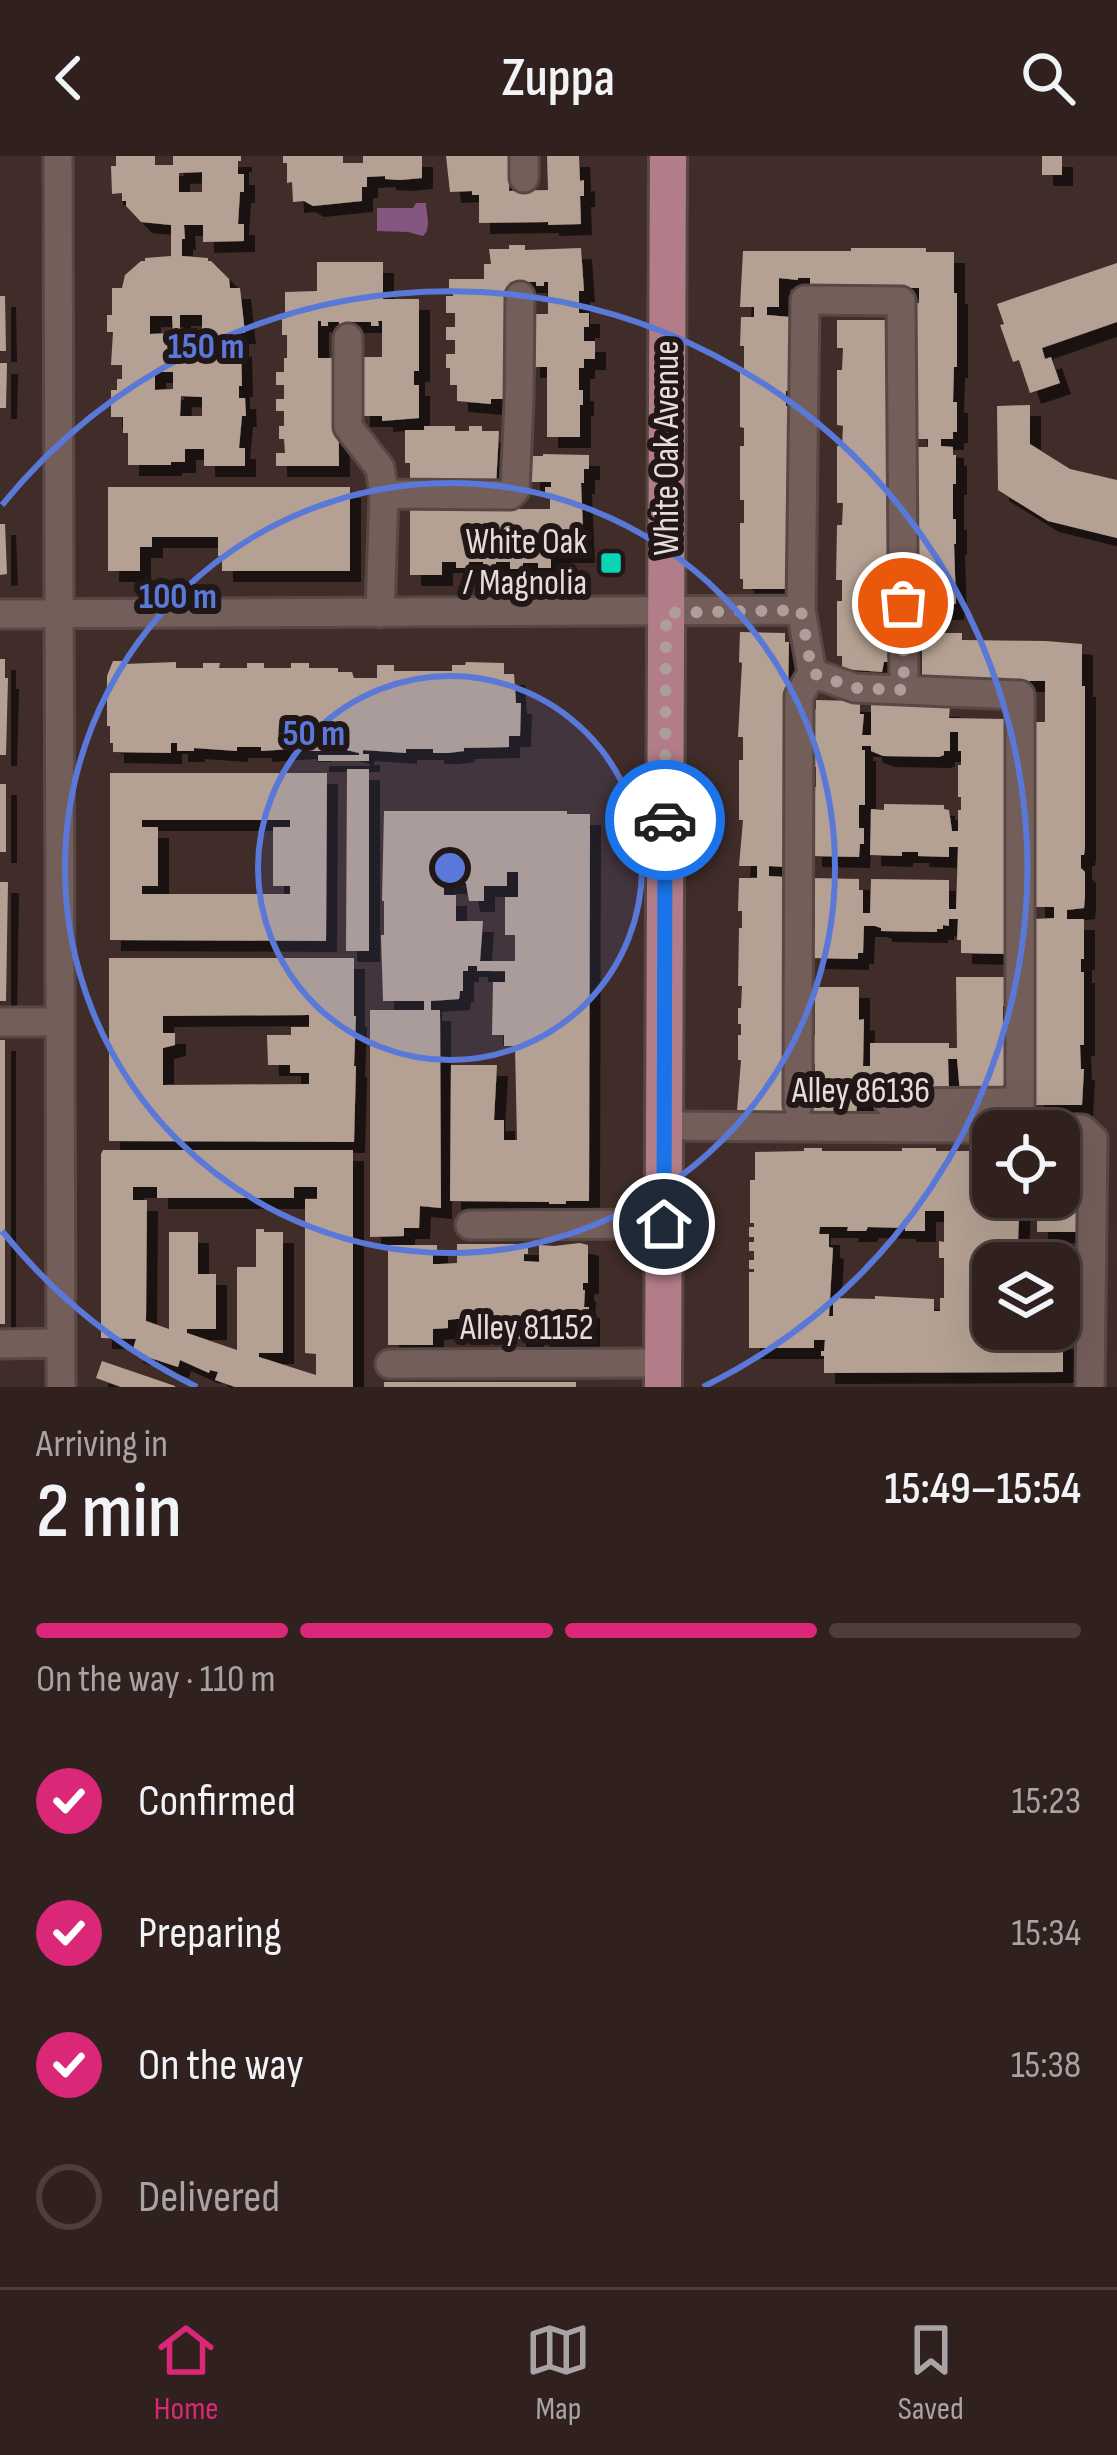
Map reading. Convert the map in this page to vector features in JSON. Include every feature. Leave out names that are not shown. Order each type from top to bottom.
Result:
[{"type":"main road","name":"White Oak Avenue","points":[[663,1375],[668,156]]},
{"type":"street","points":[[58,156],[61,1387]]},
{"type":"street","points":[[384,494],[510,495],[515,490],[520,296]]},
{"type":"street","points":[[798,1105],[799,696],[812,673],[801,610],[805,300],[902,301],[904,690]]},
{"type":"street","points":[[348,338],[348,427],[380,468],[384,494],[380,613]]},
{"type":"street","points":[[0,614],[801,610]]},
{"type":"street","points":[[812,673],[855,688],[1020,695],[1020,1102],[889,1103]]},
{"type":"street","points":[[0,1022],[60,1022]]},
{"type":"street","name":"Alley 86136","points":[[664,1126],[1082,1129],[1093,1139],[1090,1387]]},
{"type":"street","points":[[470,1225],[664,1224]]},
{"type":"street","points":[[0,1344],[61,1343]]},
{"type":"street","name":"Alley 81152","points":[[390,1364],[663,1375]]},
{"type":"shaded area","points":[[426,203],[428,225],[423,236],[377,231],[377,208],[413,208]]},
{"type":"building","points":[[116,156],[155,156],[155,165],[173,165],[173,156],[241,156],[238,174],[244,174],[244,192],[240,192],[238,224],[244,224],[244,241],[203,242],[203,225],[184,225],[182,256],[208,258],[229,279],[230,288],[240,288],[245,333],[238,333],[239,398],[245,398],[246,416],[242,416],[239,448],[245,448],[245,466],[204,466],[204,449],[185,449],[185,462],[171,465],[128,465],[123,417],[111,417],[111,390],[117,390],[117,379],[122,379],[122,365],[111,365],[113,332],[107,332],[107,315],[112,315],[112,288],[122,288],[125,275],[145,258],[171,256],[171,225],[141,222],[122,201],[122,193],[112,194],[111,166],[116,166]],"holes":[[[202,172],[202,192],[179,192],[179,173]],[[180,315],[202,315],[202,334],[180,334]],[[150,316],[172,316],[173,333],[150,334]],[[155,372],[173,372],[173,389],[155,390]],[[181,396],[202,397],[202,416],[180,416]]]},
{"type":"building","points":[[283,156],[343,156],[343,163],[363,163],[363,156],[422,156],[422,178],[367,177],[362,201],[313,206],[293,202]]},
{"type":"building","points":[[446,156],[510,156],[509,191],[548,190],[547,156],[579,156],[580,181],[584,180],[581,224],[479,223],[479,195],[450,192]]},
{"type":"building","points":[[1042,156],[1062,156],[1062,175],[1042,175]]},
{"type":"building","points":[[509,245],[525,245],[525,250],[581,248],[584,291],[579,291],[579,313],[589,313],[584,341],[595,341],[595,359],[584,359],[584,368],[579,368],[579,390],[583,390],[580,437],[547,437],[547,367],[529,367],[529,314],[548,314],[548,282],[536,286],[536,282],[509,282],[514,284],[514,399],[491,399],[491,404],[457,401],[457,385],[450,385],[446,354],[455,354],[455,340],[446,340],[446,327],[455,327],[455,313],[446,313],[446,296],[453,296],[449,279],[484,279],[484,264],[491,264],[489,249],[509,249]]},
{"type":"building","points":[[743,251],[954,252],[957,432],[953,439],[941,439],[941,446],[953,447],[956,455],[953,609],[916,609],[916,447],[928,447],[928,439],[917,439],[915,418],[919,288],[810,288],[810,278],[779,278],[779,307],[767,307],[767,315],[790,317],[790,391],[786,391],[786,406],[790,406],[789,589],[743,589],[740,579],[740,523],[744,523],[744,500],[740,500],[740,446],[744,446],[741,317],[754,317],[754,307],[740,307]]},
{"type":"building","points":[[317,262],[383,262],[383,299],[419,299],[419,371],[414,371],[414,385],[419,385],[419,418],[382,421],[382,416],[359,416],[359,357],[382,357],[382,321],[379,326],[328,322],[321,326],[318,321],[318,358],[338,358],[339,466],[276,466],[276,453],[285,453],[284,439],[279,439],[284,411],[276,411],[276,399],[284,399],[284,385],[276,385],[276,372],[284,372],[287,358],[287,335],[282,335],[285,292],[317,291]]},
{"type":"building","points":[[1117,263],[1117,322],[1042,348],[1045,359],[1051,357],[1060,383],[1030,393],[1019,360],[1013,362],[997,304]]},
{"type":"building","points":[[0,296],[5,296],[6,351],[0,351]]},
{"type":"building","points":[[837,320],[887,320],[889,333],[888,662],[882,672],[842,669],[842,656],[837,656],[837,601],[842,601],[842,580],[836,580],[837,525],[842,525],[843,503],[837,503],[837,446],[842,446],[843,426],[837,425],[837,370],[842,370],[843,348],[837,348]]},
{"type":"building","points":[[0,363],[7,363],[6,408],[0,408]]},
{"type":"building","points":[[1030,405],[1030,444],[1070,469],[1117,480],[1117,538],[1048,521],[998,490],[997,406]]},
{"type":"building","points":[[424,426],[469,431],[469,426],[482,426],[482,431],[499,431],[496,486],[410,486],[405,430],[424,430]]},
{"type":"building","points":[[589,455],[589,469],[584,469],[581,483],[584,552],[551,552],[551,568],[523,563],[523,569],[510,569],[510,562],[496,562],[496,568],[483,568],[483,562],[469,562],[469,568],[456,568],[456,562],[442,562],[442,575],[410,575],[410,509],[550,509],[545,487],[551,487],[551,482],[529,482],[529,456]]},
{"type":"building","points":[[108,487],[350,487],[350,571],[222,571],[218,537],[152,537],[152,547],[140,547],[140,571],[108,571]]},
{"type":"building","points":[[0,524],[5,524],[7,574],[0,575]]},
{"type":"building","points":[[740,632],[785,633],[785,642],[789,642],[785,867],[769,866],[769,876],[785,877],[785,1112],[737,1111],[742,986],[738,986],[739,878],[757,878],[757,866],[739,866],[743,820],[739,820],[739,760],[743,760],[743,737],[738,737]]},
{"type":"building","points":[[922,633],[962,633],[962,640],[1082,644],[1085,848],[1081,868],[1085,896],[1084,908],[1067,910],[1067,919],[1084,919],[1082,1105],[1033,1105],[1034,919],[1054,918],[1054,907],[1034,907],[1035,722],[1045,722],[1045,681],[922,676]]},
{"type":"building","points":[[0,659],[5,659],[8,678],[6,755],[0,755]]},
{"type":"building","points":[[113,661],[176,662],[176,668],[220,663],[219,668],[247,668],[247,663],[264,663],[264,668],[291,668],[291,663],[309,663],[309,668],[352,672],[354,678],[377,678],[377,665],[394,665],[394,671],[452,671],[452,665],[466,662],[504,663],[504,674],[514,674],[516,703],[521,703],[520,736],[509,736],[509,747],[448,753],[363,750],[369,761],[318,761],[318,755],[359,755],[334,747],[321,747],[321,751],[237,747],[237,751],[177,751],[177,743],[171,743],[171,753],[113,752],[107,726],[107,676]]},
{"type":"building","points":[[816,700],[860,701],[862,735],[871,735],[871,704],[950,706],[949,718],[1005,719],[1005,729],[1009,729],[1004,805],[1008,805],[1004,883],[1008,883],[1008,943],[1004,943],[1004,954],[961,953],[958,919],[949,919],[949,926],[937,932],[864,926],[863,953],[858,953],[858,959],[811,958],[815,910],[811,910],[811,878],[859,879],[863,913],[870,913],[871,879],[949,880],[949,909],[956,909],[958,847],[949,847],[949,857],[918,856],[918,852],[870,855],[871,809],[884,810],[884,804],[944,805],[952,831],[958,831],[961,810],[958,732],[950,732],[950,751],[939,757],[883,756],[871,751],[871,746],[862,746],[865,805],[859,805],[859,828],[864,828],[864,844],[860,844],[859,857],[811,856],[812,787],[816,787],[812,709],[816,709]]},
{"type":"building","points":[[347,769],[369,769],[369,951],[346,951]]},
{"type":"building","points":[[110,773],[327,773],[326,941],[110,940]],"holes":[[[142,820],[290,820],[290,827],[273,827],[273,886],[290,886],[290,894],[142,894],[142,886],[158,886],[158,827],[142,827]]]},
{"type":"building","points":[[0,784],[6,784],[6,852],[0,852]]},
{"type":"building","points":[[384,811],[590,814],[589,1201],[450,1201],[451,1065],[497,1065],[494,1120],[504,1120],[504,1140],[517,1140],[515,1046],[504,1046],[504,1035],[492,1035],[493,982],[505,982],[505,971],[477,971],[477,966],[468,966],[459,999],[431,1001],[431,1010],[440,1010],[441,1208],[420,1206],[419,1228],[404,1228],[404,1236],[370,1237],[370,1010],[424,1010],[424,1001],[383,1001]],"holes":[[[507,872],[518,872],[518,897],[505,897],[505,935],[515,935],[515,961],[480,961],[483,921],[456,921],[456,895],[444,895],[444,883],[466,883],[469,901],[484,901],[484,886],[507,886]]]},
{"type":"building","points":[[0,882],[8,882],[6,1001],[0,1001]]},
{"type":"building","points":[[109,958],[354,958],[354,1142],[109,1141]],"holes":[[[309,1015],[309,1027],[291,1027],[291,1035],[267,1035],[268,1065],[290,1065],[290,1073],[309,1073],[309,1084],[163,1085],[163,1048],[175,1045],[175,1033],[163,1033],[163,1016]]]},
{"type":"building","points":[[956,977],[1004,977],[1007,983],[1003,1023],[1007,1023],[1007,1085],[1003,1092],[960,1093],[957,1059],[948,1059],[949,1090],[924,1090],[924,1085],[871,1089],[871,1079],[863,1079],[863,1106],[857,1106],[856,1114],[811,1112],[815,987],[859,987],[863,1066],[870,1066],[870,1043],[949,1043],[949,1048],[957,1048]]},
{"type":"building","points":[[0,1040],[5,1040],[5,1324],[0,1324]]},
{"type":"building","points":[[804,1148],[972,1151],[972,1218],[1019,1218],[1018,1242],[972,1242],[972,1350],[1063,1350],[1063,1372],[824,1373],[821,1351],[825,1340],[814,1340],[814,1348],[749,1348],[749,1272],[754,1272],[749,1269],[749,1260],[754,1260],[754,1251],[749,1251],[749,1242],[754,1242],[749,1237],[749,1227],[754,1227],[750,1223],[750,1180],[755,1180],[755,1152]],"holes":[[[925,1211],[944,1211],[944,1242],[939,1241],[939,1258],[944,1258],[940,1311],[934,1311],[934,1299],[875,1296],[833,1298],[833,1316],[829,1316],[833,1248],[829,1234],[819,1234],[820,1227],[925,1231]]]},
{"type":"building","points":[[103,1150],[353,1150],[353,1387],[235,1387],[215,1380],[218,1372],[209,1373],[180,1360],[178,1367],[132,1352],[136,1339],[101,1338]],"holes":[[[133,1187],[157,1187],[157,1198],[294,1198],[294,1187],[317,1187],[317,1199],[305,1199],[305,1353],[316,1354],[316,1375],[259,1357],[259,1353],[283,1353],[283,1232],[256,1229],[256,1267],[237,1267],[237,1350],[187,1333],[187,1329],[216,1329],[216,1274],[198,1274],[198,1232],[169,1232],[169,1329],[146,1321],[147,1200],[133,1200]]]},
{"type":"building","points":[[1037,1218],[1080,1218],[1080,1232],[1037,1232]]},
{"type":"building","points":[[457,1244],[528,1244],[524,1261],[539,1262],[539,1245],[588,1245],[588,1283],[583,1283],[583,1290],[584,1307],[589,1307],[589,1344],[539,1344],[539,1326],[533,1326],[533,1339],[515,1339],[515,1320],[456,1319],[448,1320],[448,1328],[433,1329],[433,1345],[388,1345],[388,1245],[437,1245],[433,1264],[440,1264],[457,1263]]},
{"type":"building","points":[[102,1361],[175,1387],[121,1387],[96,1378]]},
{"type":"building","points":[[384,1382],[576,1382],[576,1387],[384,1387]]},
{"type":"way so far","points":[[665,820],[666,613],[801,610],[812,673],[855,688],[904,690],[903,603]]},
{"type":"place","name":"White Oak / Magnolia","points":[[611,563]]},
{"type":"route","points":[[664,1224],[665,820]]}]
